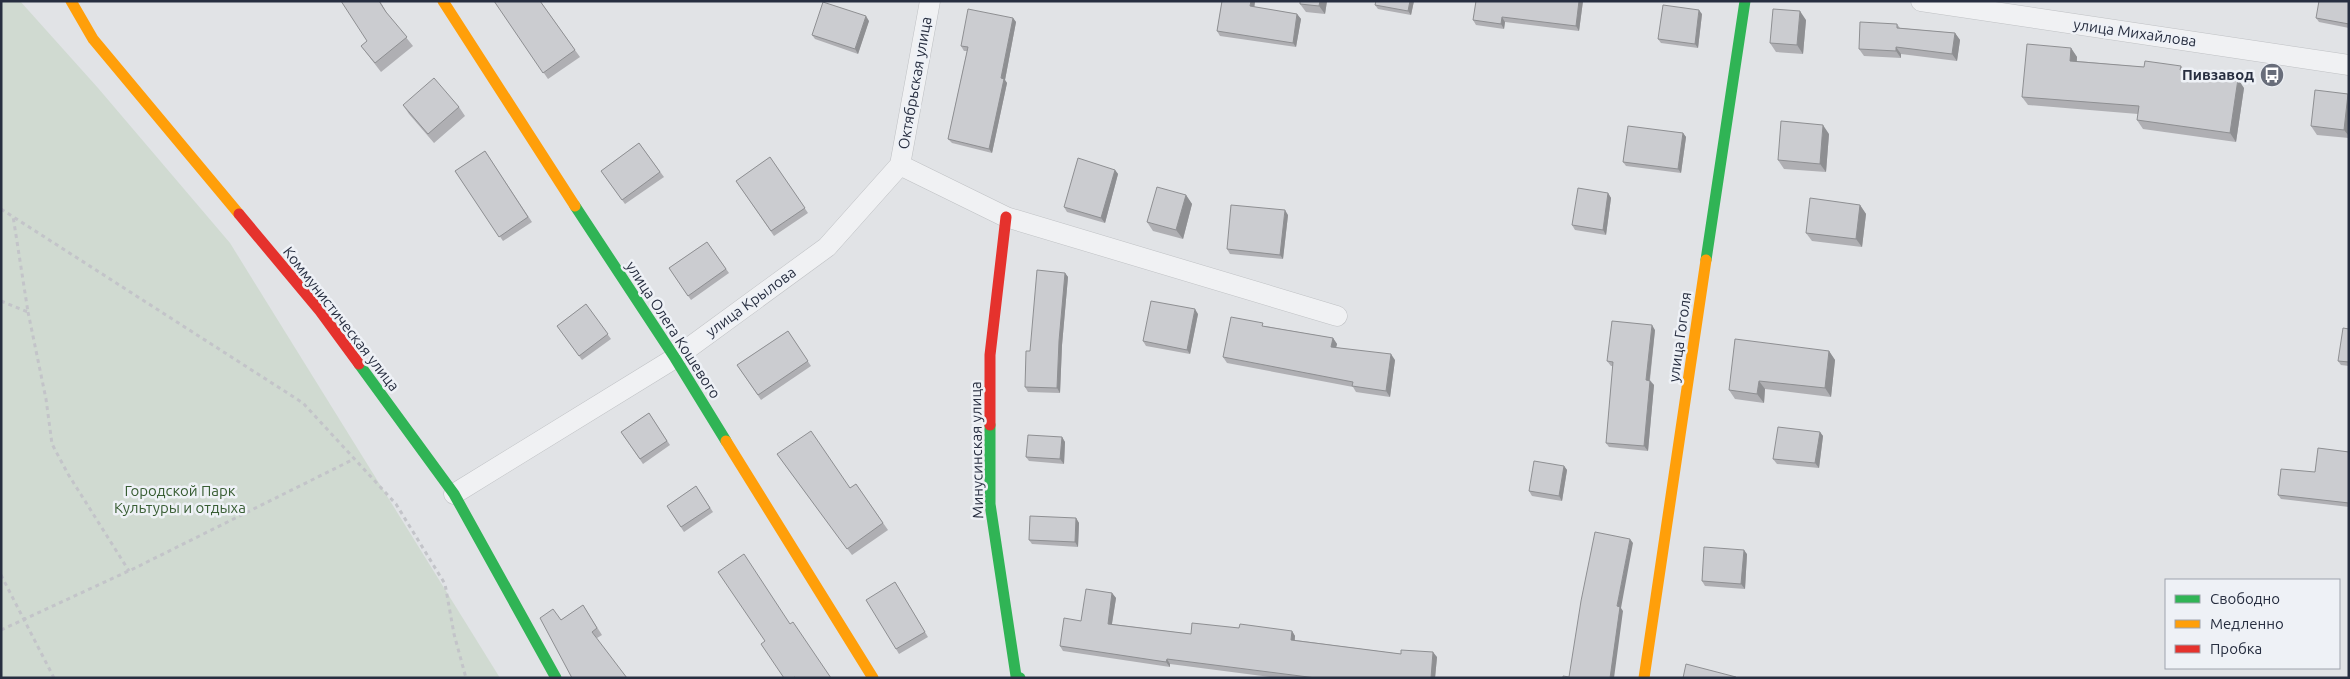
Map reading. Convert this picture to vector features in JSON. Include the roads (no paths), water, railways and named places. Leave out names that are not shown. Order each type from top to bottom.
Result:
[{"type":"street","name":"Коммунистическая улица","points":[[71,1],[93,39],[320,311],[454,494],[556,678]]},
{"type":"street","name":"улица Олега Кошевого","points":[[443,1],[578,213],[675,358],[873,678]]},
{"type":"street","name":"Октябрьская улица","points":[[900,165],[930,1]]},
{"type":"street","name":"улица Гоголя","points":[[1644,678],[1744,1]]},
{"type":"street","name":"улица Михайлова","points":[[1921,1],[2349,65]]},
{"type":"street","name":"улица Крылова","points":[[454,494],[675,358],[826,247],[900,165]]},
{"type":"street","points":[[900,165],[1006,217],[1337,316]]},
{"type":"street","name":"Минусинская улица","points":[[1006,217],[990,355],[990,504],[1016,676],[1020,678]]},
{"type":"place","name":"Пивзавод","points":[[2272,75]]},
{"type":"park label","name":"Городской Парк Культуры и отдыха","points":[[180,500]]}]
